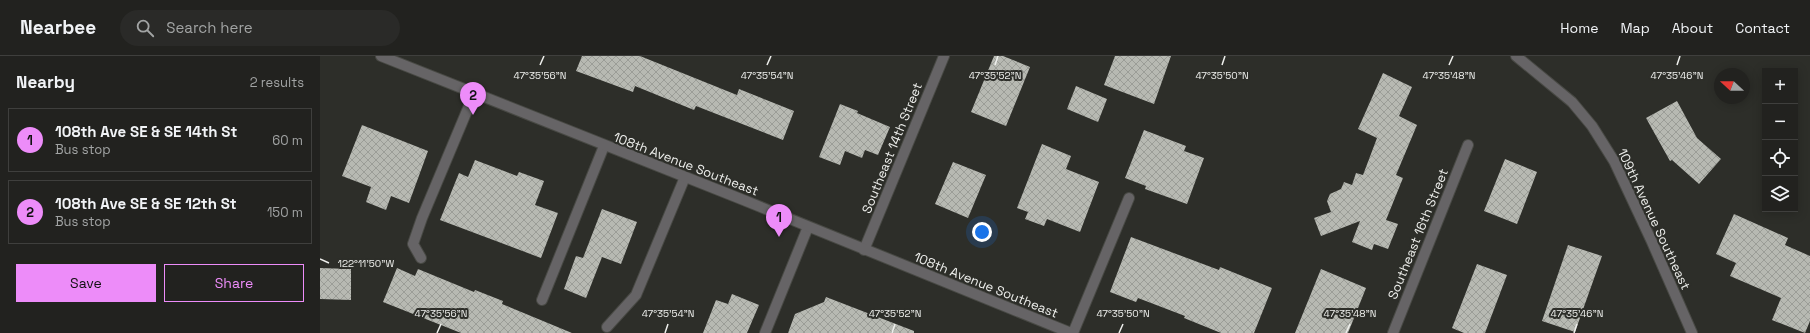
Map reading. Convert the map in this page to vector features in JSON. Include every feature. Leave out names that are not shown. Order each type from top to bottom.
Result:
[{"type":"street","name":"108th Avenue Southeast","points":[[382,56],[1072,333]]},
{"type":"street","name":"Southeast 14th Street","points":[[864,250],[944,56]]},
{"type":"street","name":"109th Avenue Southeast","points":[[1516,56],[1572,102],[1592,126],[1614,161],[1692,333]]},
{"type":"street","points":[[421,258],[413,244],[422,218],[474,94]]},
{"type":"street","name":"Southeast 16th Street","points":[[1393,333],[1468,145]]},
{"type":"street","points":[[542,300],[604,146]]},
{"type":"street","points":[[607,326],[636,295],[684,177]]},
{"type":"street","points":[[1072,333],[1129,198]]},
{"type":"street","points":[[765,333],[808,227]]},
{"type":"building","points":[[582,56],[640,56],[737,95],[739,89],[794,111],[783,140],[696,106],[694,110],[635,86],[633,92],[576,71]]},
{"type":"building","points":[[994,56],[1003,56],[1030,67],[1006,126],[971,112]]},
{"type":"building","points":[[1115,56],[1171,56],[1154,104],[1104,85]]},
{"type":"building","points":[[1383,73],[1412,87],[1399,116],[1417,125],[1396,175],[1403,178],[1386,220],[1398,224],[1388,249],[1374,244],[1372,250],[1352,242],[1360,221],[1321,236],[1314,218],[1331,212],[1327,201],[1330,194],[1341,189],[1344,182],[1352,185],[1356,173],[1363,175],[1377,138],[1358,129]]},
{"type":"building","points":[[1076,86],[1107,99],[1098,122],[1067,109]]},
{"type":"building","points":[[1677,101],[1697,138],[1721,159],[1699,184],[1672,160],[1670,161],[1646,118]]},
{"type":"building","points":[[840,104],[890,127],[878,155],[865,150],[862,158],[845,151],[840,165],[819,157]]},
{"type":"building","points":[[362,125],[428,151],[409,203],[391,196],[386,210],[366,202],[371,187],[342,176]]},
{"type":"building","points":[[1144,130],[1186,146],[1184,151],[1204,158],[1187,204],[1145,189],[1146,186],[1125,178]]},
{"type":"building","points":[[1042,144],[1071,156],[1066,169],[1099,182],[1080,232],[1047,219],[1044,226],[1025,219],[1028,212],[1017,208]]},
{"type":"building","points":[[1505,159],[1537,172],[1517,224],[1484,211]]},
{"type":"building","points":[[475,160],[517,176],[519,172],[544,181],[535,205],[558,213],[541,258],[440,220],[459,173],[468,177]]},
{"type":"building","points":[[953,162],[986,175],[968,218],[935,204]]},
{"type":"building","points":[[602,209],[637,222],[621,264],[602,257],[586,298],[564,289],[576,256],[583,258]]},
{"type":"building","points":[[1734,214],[1788,238],[1785,245],[1810,256],[1810,321],[1805,333],[1772,320],[1781,298],[1730,276],[1736,263],[1716,254]]},
{"type":"building","points":[[1131,237],[1219,270],[1220,267],[1272,288],[1254,333],[1221,333],[1184,318],[1185,316],[1138,298],[1136,302],[1110,292]]},
{"type":"building","points":[[1568,245],[1602,256],[1575,332],[1542,321]]},
{"type":"building","points":[[1477,264],[1507,275],[1485,333],[1464,333],[1452,328]]},
{"type":"building","points":[[320,268],[351,269],[351,300],[320,299]]},
{"type":"building","points":[[397,268],[415,276],[418,269],[474,292],[475,290],[503,301],[502,304],[572,333],[461,333],[383,302]]},
{"type":"building","points":[[1321,269],[1366,288],[1348,333],[1295,333]]},
{"type":"building","points":[[732,294],[759,305],[747,333],[703,333],[716,300],[728,304]]},
{"type":"building","points":[[826,297],[914,331],[914,333],[788,333],[795,314],[824,302]]},
{"type":"place","name":"108th Ave SE & SE 12th St","points":[[473,115]]},
{"type":"place","name":"108th Ave SE & SE 14th St","points":[[779,237]]}]
